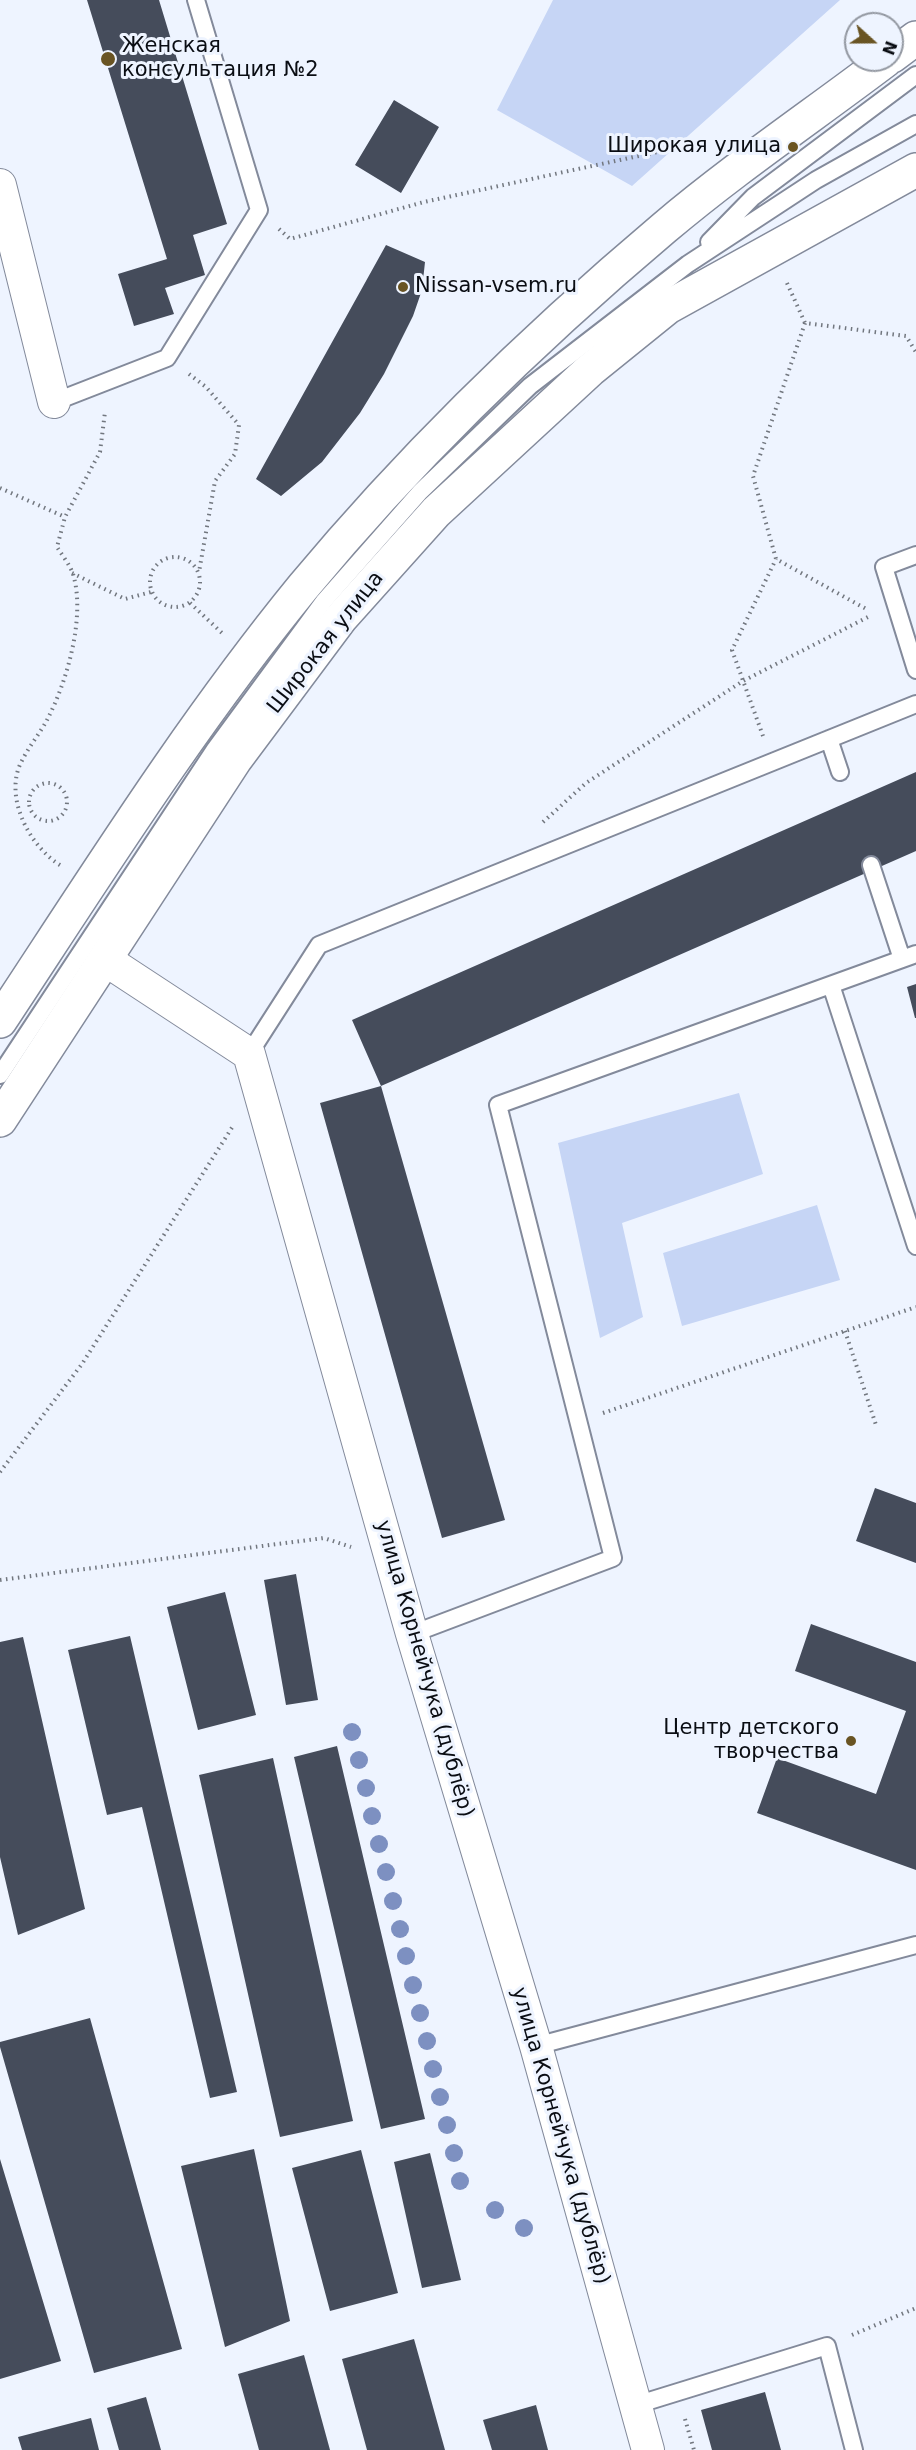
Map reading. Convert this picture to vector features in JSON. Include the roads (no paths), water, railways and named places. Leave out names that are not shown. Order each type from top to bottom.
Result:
[{"type":"main road","points":[[0,1021],[192,732],[304,587],[403,476],[534,342],[667,226],[870,72]]},
{"type":"main road","name":"Широкая улица","points":[[0,1120],[235,760],[341,618],[435,512],[590,370],[660,314],[754,258],[916,170]]},
{"type":"street","points":[[0,186],[54,402]]},
{"type":"street","points":[[107,956],[118,968],[249,1054]]},
{"type":"street","name":"улица Корнейчука (дублёр)","points":[[249,1054],[412,1634],[536,2046],[648,2450]]},
{"type":"lane","points":[[54,402],[167,358],[259,210],[196,0]]},
{"type":"lane","name":"Широкая улица","points":[[688,264],[753,197],[916,75]]},
{"type":"lane","name":"Широкая улица","points":[[0,1075],[215,749],[324,601],[420,492],[530,386],[688,264],[816,180],[916,124]]},
{"type":"lane","points":[[916,555],[884,567],[916,670]]},
{"type":"lane","points":[[249,1054],[319,945],[916,704]]},
{"type":"lane","points":[[829,739],[840,772]]},
{"type":"lane","points":[[412,1634],[613,1558],[498,1105],[909,956],[871,865]]},
{"type":"lane","points":[[831,984],[916,1246]]},
{"type":"lane","points":[[536,2046],[916,1945]]},
{"type":"lane","points":[[636,2405],[827,2346],[854,2450]]},
{"type":"place","name":"Женская консультация №2","points":[[108,59]]},
{"type":"place","name":"Широкая улица","points":[[793,147]]},
{"type":"place","name":"Nissan-vsem.ru","points":[[403,287]]},
{"type":"place","name":"Центр детского творчества","points":[[851,1741]]}]
